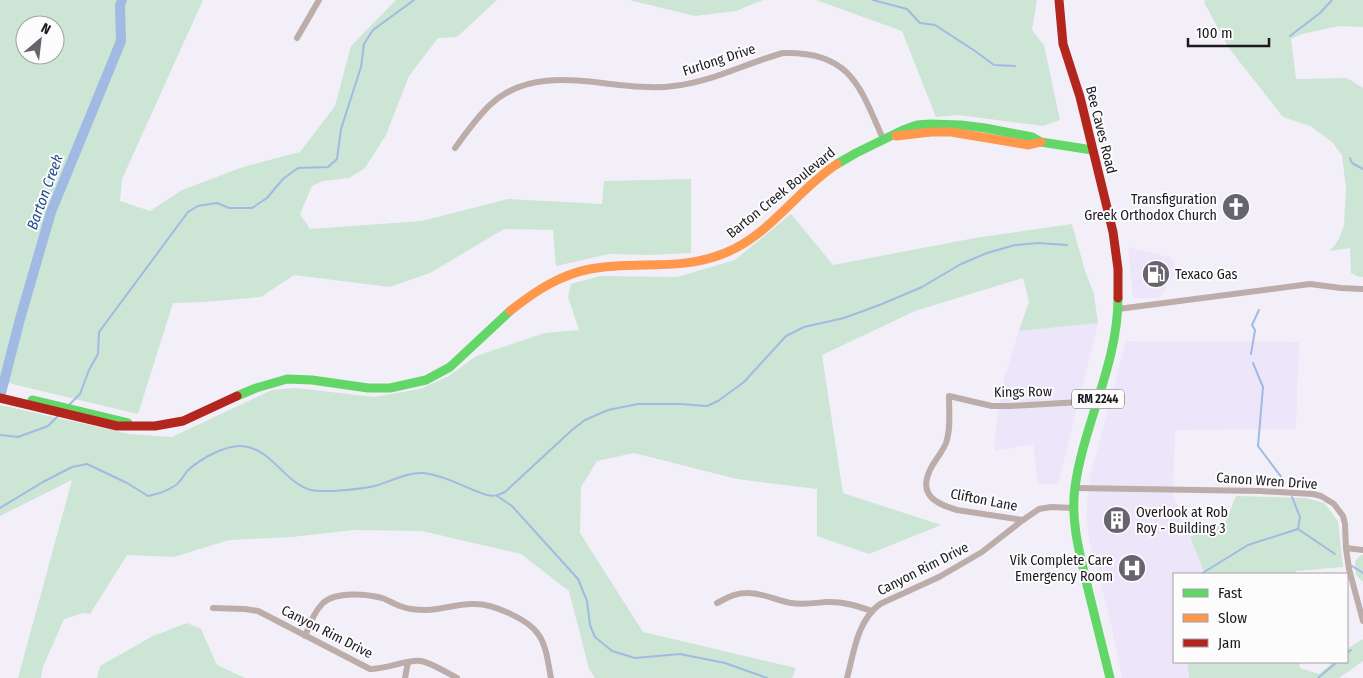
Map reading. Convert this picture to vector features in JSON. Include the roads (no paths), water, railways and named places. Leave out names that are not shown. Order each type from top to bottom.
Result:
[{"type":"street","points":[[297,38],[319,0]]},
{"type":"street","name":"Bee Caves Road","points":[[1060,0],[1063,44],[1080,97],[1113,232],[1118,269],[1118,309],[1112,353],[1081,457],[1075,488],[1074,508],[1077,544],[1110,678]]},
{"type":"street","name":"Furlong Drive","points":[[455,148],[483,112],[492,104],[509,91],[533,82],[568,80],[626,87],[673,87],[708,80],[773,56],[794,52],[818,56],[838,66],[849,75],[857,83],[887,137]]},
{"type":"street","name":"Barton Creek Boulevard","points":[[0,398],[118,423],[155,426],[183,421],[256,388],[277,381],[306,380],[368,388],[403,386],[426,380],[450,367],[526,298],[547,284],[576,272],[590,269],[613,266],[682,265],[706,260],[739,246],[762,230],[811,183],[831,167],[856,152],[904,129],[928,124],[947,128],[972,127],[1032,137],[1041,142],[1092,150]]},
{"type":"street","points":[[1118,309],[1310,284],[1363,289]]},
{"type":"street","name":"Barton Creek Boulevard","points":[[0,392],[118,423]]},
{"type":"street","name":"Kings Row","points":[[949,396],[992,406],[1097,402]]},
{"type":"street","name":"Clifton Lane","points":[[949,396],[949,430],[946,442],[926,481],[928,494],[935,502],[957,510],[1023,520]]},
{"type":"street","name":"Canon Wren Drive","points":[[1075,488],[1260,491],[1322,496],[1339,510],[1345,524],[1349,568],[1363,621]]},
{"type":"street","name":"Canyon Rim Drive","points":[[847,678],[863,623],[880,604],[939,578],[982,552],[1039,509],[1051,507],[1074,508]]},
{"type":"street","points":[[1346,548],[1363,550]]},
{"type":"street","points":[[717,603],[734,595],[747,592],[762,594],[790,603],[844,603],[872,611]]},
{"type":"street","points":[[305,636],[312,617],[324,602],[338,596],[353,594],[372,596],[383,598],[402,607],[426,610],[474,604],[490,606],[512,615],[527,624],[538,634],[544,646],[551,678]]},
{"type":"street","name":"Canyon Rim Drive","points":[[213,608],[245,608],[258,611],[370,668],[379,669],[419,660],[457,678]]},
{"type":"street","points":[[405,678],[408,662]]},
{"type":"waterway","name":"Barton Creek","points":[[0,397],[51,212],[121,41],[120,5],[122,0]]},
{"type":"waterway","points":[[69,405],[80,394],[89,370],[98,354],[99,332],[188,212],[198,206],[217,203],[229,208],[252,208],[267,198],[283,179],[298,168],[328,167],[337,159],[341,129],[361,67],[364,44],[373,30],[414,0]]},
{"type":"waterway","points":[[873,0],[907,9],[920,23],[935,25],[994,65],[1015,66]]},
{"type":"waterway","points":[[1290,36],[1320,13],[1332,0]]},
{"type":"waterway","points":[[1350,158],[1352,163],[1363,169]]},
{"type":"waterway","points":[[0,508],[72,467],[87,464],[127,483],[148,496],[156,494],[176,485],[188,470],[199,461],[220,450],[235,446],[253,448],[262,453],[293,480],[311,490],[334,491],[369,487],[405,476],[423,473],[442,477],[485,495],[492,496],[505,492],[585,420],[608,410],[638,404],[707,406],[718,401],[744,382],[786,336],[804,327],[844,318],[882,304],[922,287],[961,264],[987,253],[1015,245],[1038,243],[1067,245]]},
{"type":"waterway","points":[[1251,354],[1255,330],[1252,325],[1259,310]]},
{"type":"waterway","points":[[1253,363],[1263,387],[1258,446],[1285,482]]},
{"type":"waterway","points":[[0,435],[18,437],[48,426],[59,415]]},
{"type":"waterway","points":[[497,496],[512,506],[578,579],[587,601],[590,625],[595,637],[612,651],[635,658],[680,654],[725,663],[767,678]]},
{"type":"waterway","points":[[1292,497],[1300,517],[1298,529],[1335,554]]},
{"type":"waterway","points":[[1203,573],[1248,545],[1298,529]]},
{"type":"waterway","points":[[1352,566],[1363,573]]},
{"type":"waterway","points":[[1318,678],[1336,663]]},
{"type":"place","name":"Transfiguration Greek Orthodox Church","points":[[1236,207]]},
{"type":"place","name":"Texaco Gas","points":[[1156,274]]},
{"type":"place","name":"Overlook at Rob Roy - Building 3","points":[[1117,520]]},
{"type":"place","name":"Vik Complete Care Emergency Room","points":[[1132,568]]}]
